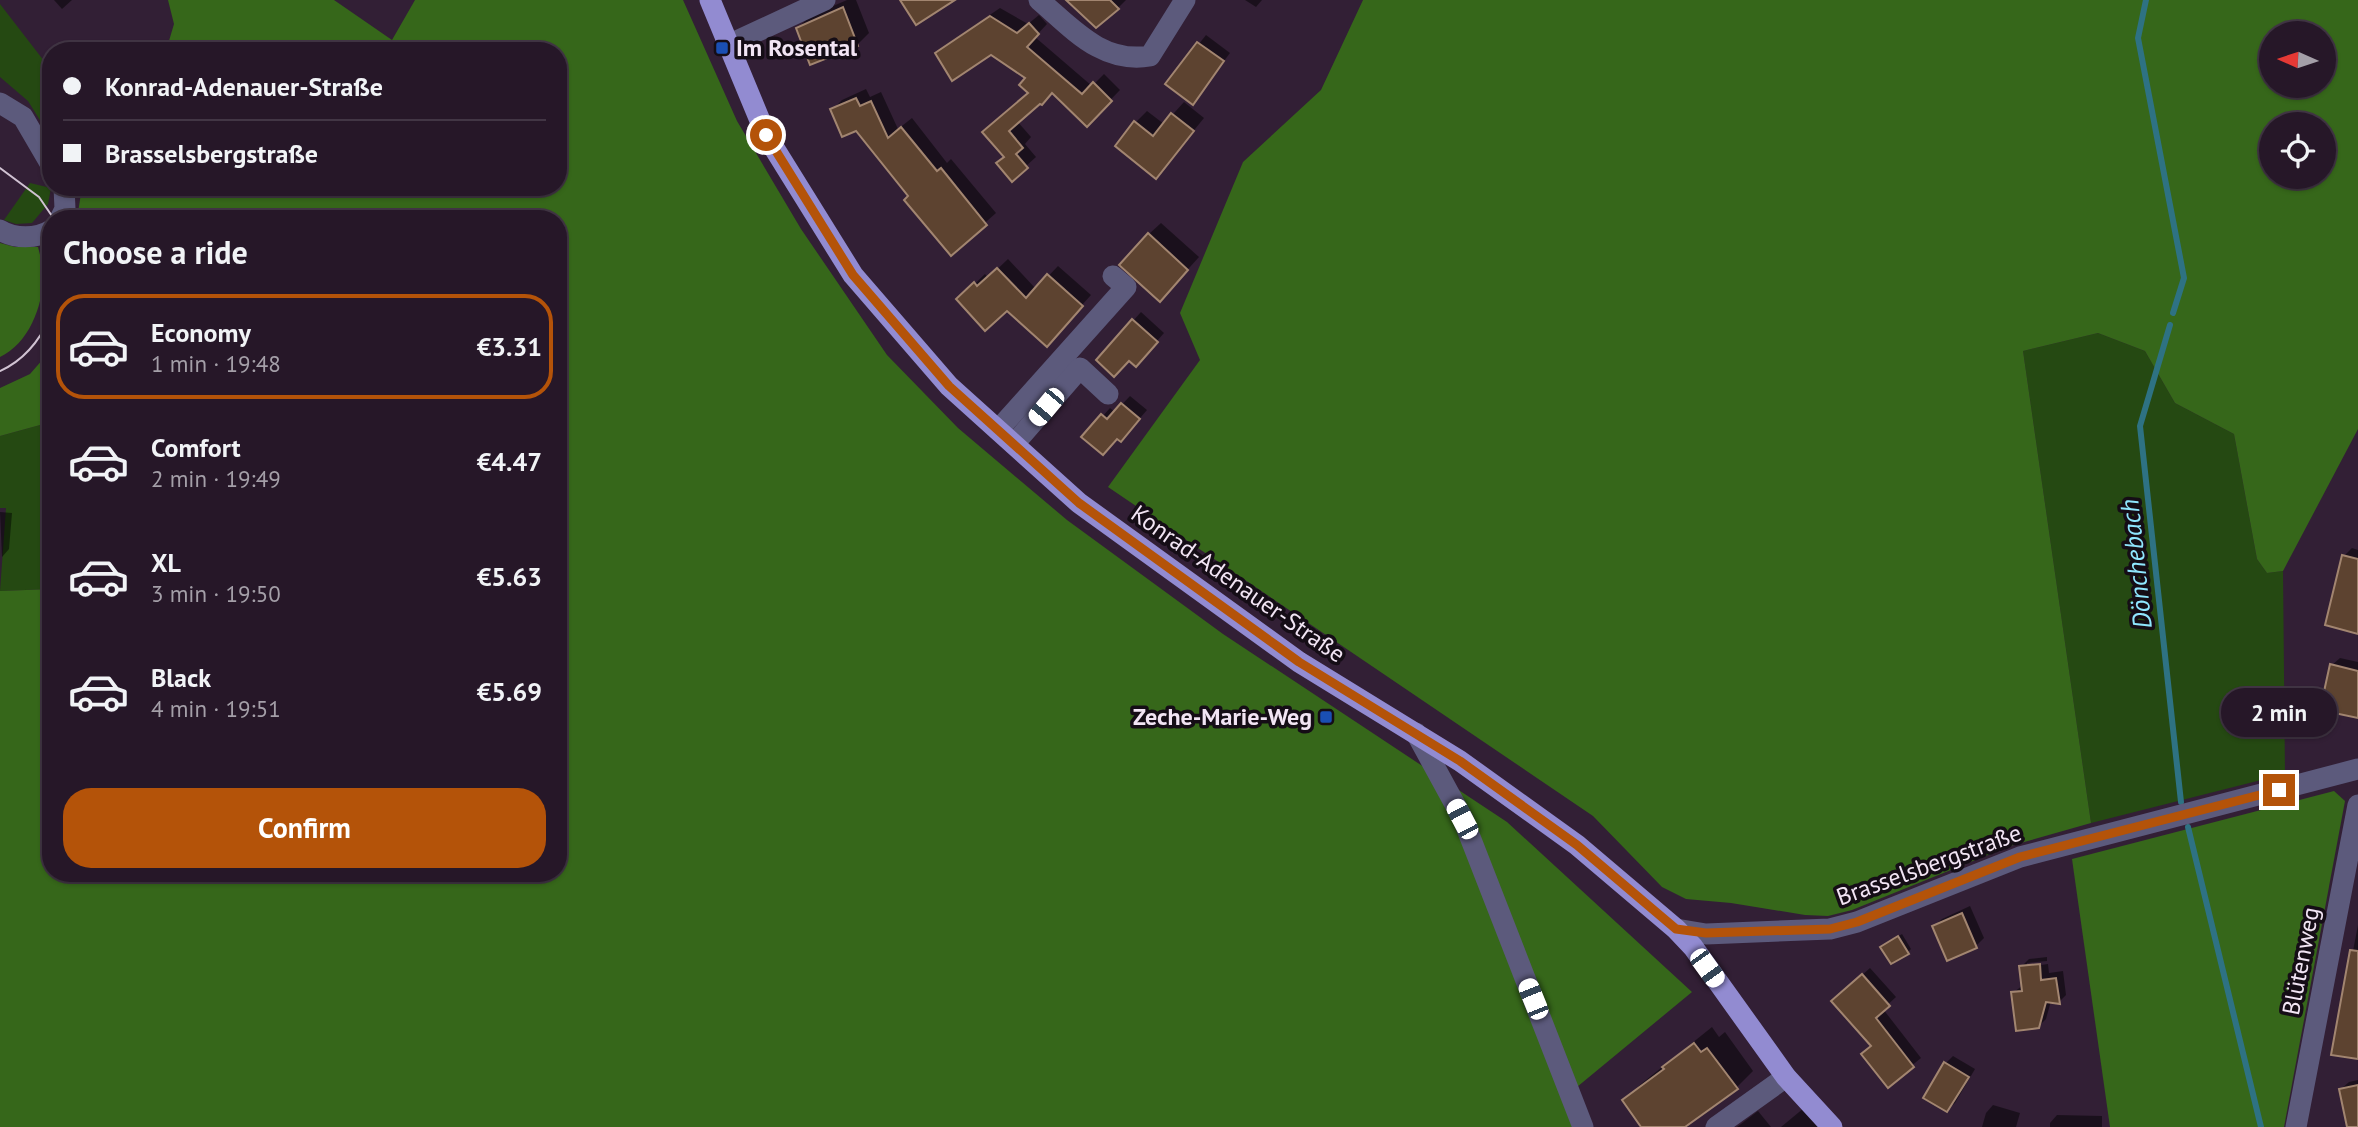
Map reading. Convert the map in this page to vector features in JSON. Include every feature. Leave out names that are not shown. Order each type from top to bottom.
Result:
[{"type":"main road","name":"Konrad-Adenauer-Straße","points":[[710,0],[766,135],[853,275],[949,386],[1079,503],[1299,662],[1460,761],[1577,845],[1676,929],[1693,947],[1786,1077],[1832,1127]]},
{"type":"street","points":[[728,45],[825,0]]},
{"type":"street","points":[[1039,0],[1095,47],[1132,59],[1150,56],[1185,0]]},
{"type":"street","points":[[0,103],[23,117],[42,149]]},
{"type":"street","points":[[0,230],[6,234],[23,236],[42,234]]},
{"type":"street","points":[[998,429],[1126,287],[1114,276]]},
{"type":"street","points":[[1014,444],[1080,368],[1108,394]]},
{"type":"street","points":[[1416,733],[1462,819],[1583,1127]]},
{"type":"street","name":"Brasselsbergstraße","points":[[1676,929],[1706,933],[1830,929],[1857,922],[2020,857],[2358,769]]},
{"type":"street","name":"Blütenweg","points":[[2296,1127],[2358,805]]},
{"type":"street","points":[[1716,1127],[1786,1077]]},
{"type":"green space","points":[[168,0],[334,0],[392,40],[415,0],[683,0],[737,121],[801,229],[887,355],[958,428],[1067,520],[1223,634],[1507,822],[1692,992],[1577,1087],[1593,1127],[0,1127],[0,591],[42,589],[42,882],[567,882],[567,210],[78,210],[81,196],[567,196],[567,42],[169,42],[174,24]]},
{"type":"green space","points":[[1363,0],[2358,0],[2358,429],[2283,571],[2267,573],[2257,559],[2234,434],[2175,403],[2145,351],[2098,333],[2023,351],[2091,823],[2010,846],[1852,910],[1828,916],[1686,899],[1662,887],[1593,816],[1108,487],[1200,360],[1180,313],[1243,162],[1321,90]]},
{"type":"green space","points":[[0,4],[42,58],[42,124],[28,101],[0,77]]},
{"type":"green space","points":[[30,183],[42,186],[42,196],[50,196],[48,204],[32,223],[16,224],[4,220]]},
{"type":"green space","points":[[0,243],[15,247],[38,247],[42,264],[42,292],[33,322],[19,343],[0,357]]},
{"type":"green space","points":[[2098,333],[2145,351],[2175,403],[2234,434],[2257,559],[2267,573],[2283,571],[2285,774],[2091,823],[2023,351]]},
{"type":"green space","points":[[42,360],[42,424],[0,436],[0,388],[30,374]]},
{"type":"green space","points":[[42,424],[42,589],[0,591],[6,508],[0,508],[0,436]]},
{"type":"green space","points":[[2334,791],[2345,801],[2284,1127],[2110,1127],[2072,859]]},
{"type":"building","points":[[900,0],[955,0],[916,25]]},
{"type":"building","points":[[1066,0],[1110,0],[1119,9],[1096,28]]},
{"type":"building","points":[[843,7],[858,46],[810,65],[796,28]]},
{"type":"building","points":[[990,16],[1017,33],[1029,23],[1039,34],[1027,47],[1082,94],[1093,82],[1112,101],[1087,127],[1052,93],[1042,105],[1009,131],[1023,148],[1016,154],[1028,168],[1012,182],[996,163],[1004,157],[982,132],[1028,93],[1019,85],[1025,78],[991,55],[952,81],[935,53]]},
{"type":"building","points":[[1197,42],[1224,61],[1193,105],[1165,84]]},
{"type":"building","points":[[856,98],[860,106],[871,101],[888,138],[901,127],[937,171],[941,168],[987,225],[951,256],[904,200],[908,196],[856,131],[842,137],[830,109]]},
{"type":"building","points":[[1171,113],[1194,131],[1156,179],[1115,146],[1134,121],[1153,136]]},
{"type":"building","points":[[1148,233],[1188,270],[1160,302],[1119,265]]},
{"type":"building","points":[[997,268],[1026,298],[1047,274],[1083,306],[1047,347],[1007,311],[985,331],[956,299],[974,282],[977,286]]},
{"type":"building","points":[[1132,319],[1158,342],[1136,367],[1129,361],[1114,377],[1096,360]]},
{"type":"building","points":[[1121,403],[1140,419],[1121,442],[1117,439],[1103,455],[1081,437],[1101,414],[1107,419]]},
{"type":"building","points":[[2342,555],[2358,559],[2358,634],[2325,625]]},
{"type":"building","points":[[2330,664],[2358,671],[2358,718],[2320,710]]},
{"type":"building","points":[[1962,913],[1977,948],[1947,961],[1932,926]]},
{"type":"building","points":[[1898,936],[1909,954],[1891,964],[1880,947]]},
{"type":"building","points":[[2350,950],[2358,951],[2358,1059],[2331,1055]]},
{"type":"building","points":[[2040,964],[2041,980],[2056,978],[2060,1004],[2046,1002],[2039,1028],[2016,1031],[2011,992],[2022,991],[2019,966]]},
{"type":"building","points":[[1862,974],[1890,1006],[1876,1018],[1914,1067],[1888,1088],[1861,1054],[1871,1046],[1831,1001]]},
{"type":"building","points":[[1694,1043],[1701,1052],[1707,1048],[1738,1089],[1685,1127],[1641,1127],[1622,1100]]},
{"type":"building","points":[[1944,1062],[1969,1077],[1947,1112],[1923,1098]]},
{"type":"building","points":[[2358,1085],[2358,1127],[2347,1127],[2339,1089]]},
{"type":"waterway","name":"Dönchebach","points":[[2146,0],[2138,38],[2184,278],[2173,313]]},
{"type":"waterway","name":"Dönchebach","points":[[2170,325],[2140,426],[2181,802]]},
{"type":"waterway","name":"Dönchebach","points":[[2188,827],[2261,1127]]},
{"type":"tram line","points":[[0,168],[39,197],[48,210]]},
{"type":"tram line","points":[[0,371],[17,361],[42,333]]},
{"type":"place","name":"Im Rosental","points":[[722,48]]},
{"type":"place","name":"Zeche-Marie-Weg","points":[[1326,717]]},
{"type":"route","points":[[766,135],[853,275],[949,386],[1079,503],[1299,662],[1460,761],[1577,845],[1676,929],[1706,933],[1830,929],[1857,922],[2020,857],[2279,790]]}]
